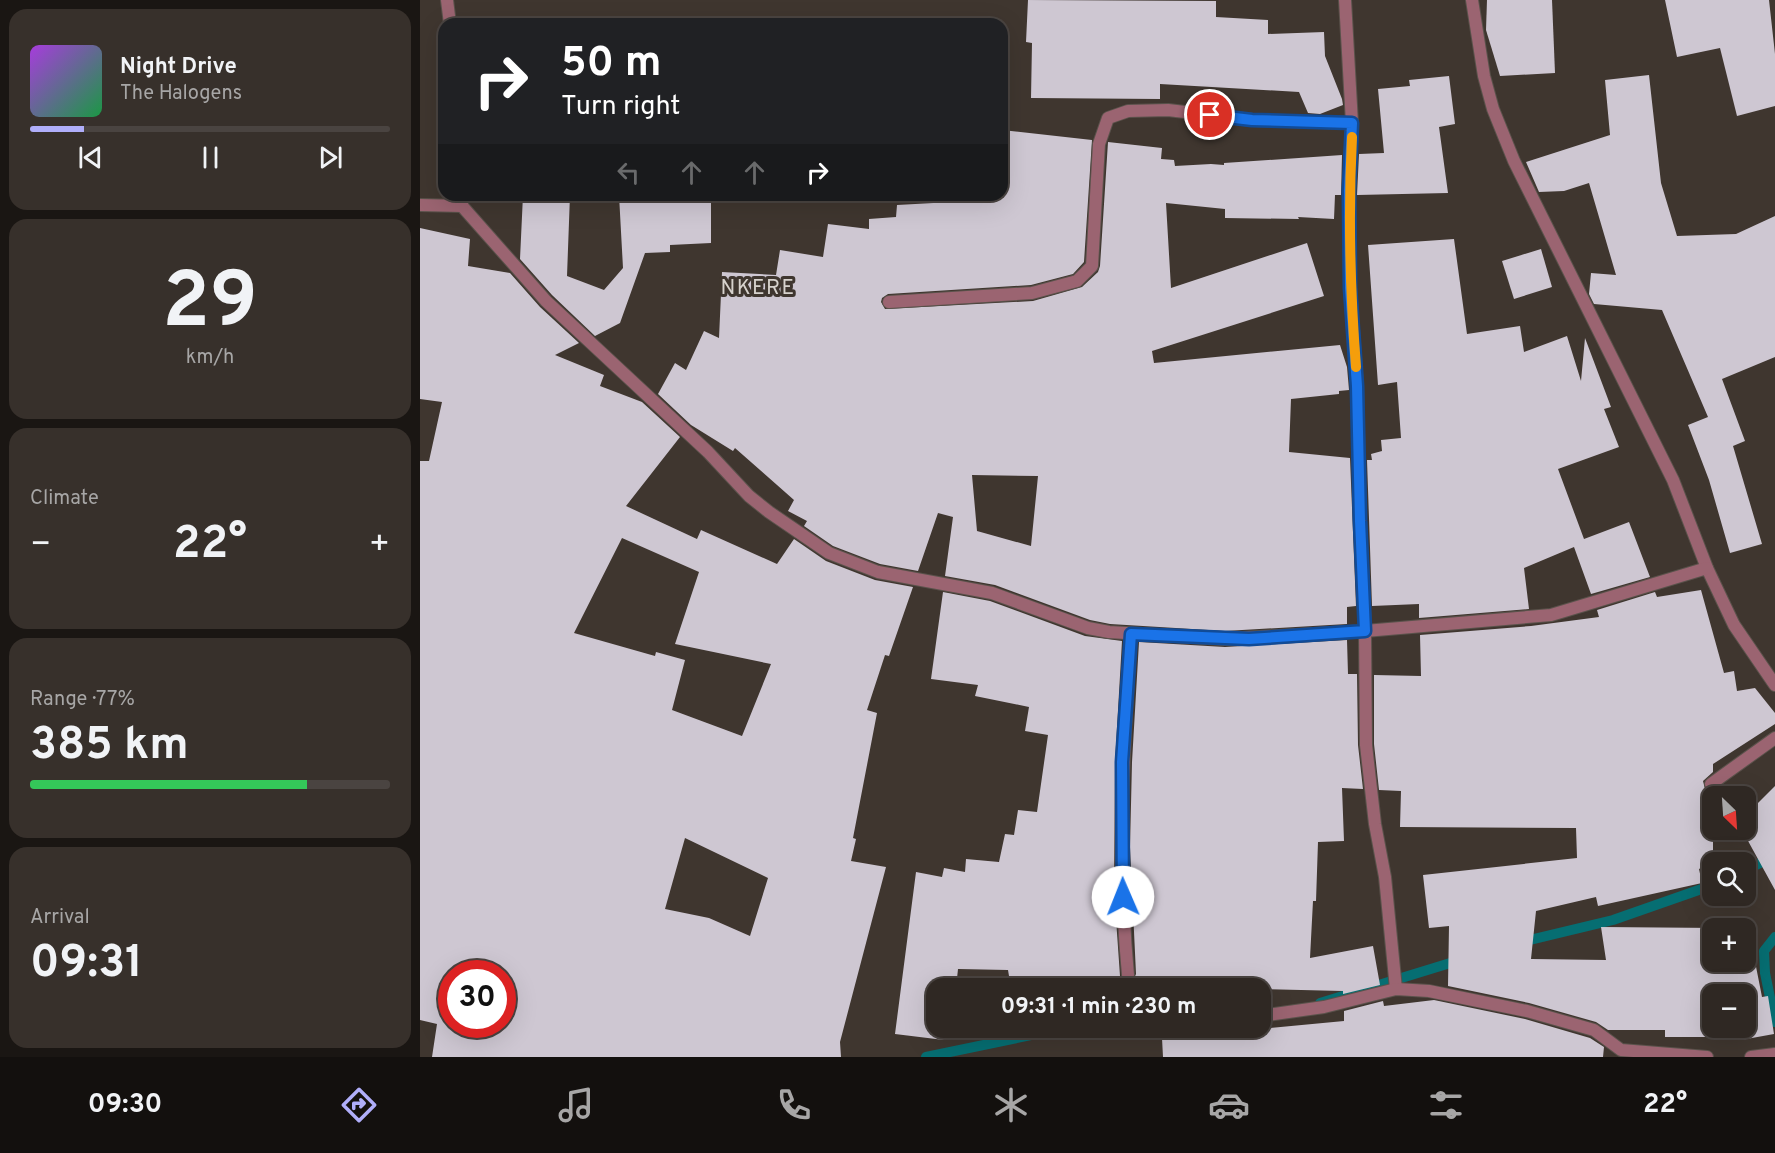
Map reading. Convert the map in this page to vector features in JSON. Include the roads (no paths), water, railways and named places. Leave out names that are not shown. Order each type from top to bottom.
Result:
[{"type":"street","points":[[447,0],[449,18]]},
{"type":"street","points":[[1346,0],[1352,123],[1349,190],[1350,288],[1357,386],[1365,631],[1366,745],[1396,989]]},
{"type":"street","points":[[1472,0],[1484,76],[1493,109],[1514,161],[1673,480],[1707,568],[1734,625],[1775,685]]},
{"type":"street","points":[[889,302],[1032,293],[1077,281],[1092,266],[1099,144],[1108,118],[1128,111],[1168,110],[1252,120],[1352,123]]},
{"type":"street","points":[[420,205],[462,201],[546,301],[708,452],[749,496],[768,512],[829,553],[878,572],[992,593],[1088,628],[1131,634],[1237,639],[1551,615],[1707,568]]},
{"type":"street","points":[[1128,975],[1123,918],[1121,794],[1131,634]]},
{"type":"street","points":[[1712,784],[1775,738]]},
{"type":"street","points":[[1271,1014],[1324,1007],[1396,989],[1430,991],[1527,1011],[1594,1029],[1621,1050],[1707,1057]]},
{"type":"street","points":[[1751,1057],[1775,1054]]},
{"type":"waterway","points":[[1756,865],[1772,857]]},
{"type":"waterway","points":[[1521,942],[1613,920],[1702,889]]},
{"type":"waterway","points":[[1775,937],[1764,951],[1765,973],[1775,1022]]},
{"type":"waterway","points":[[1320,1003],[1460,960]]},
{"type":"waterway","points":[[926,1057],[1017,1038]]},
{"type":"district","name":"NKERE","points":[[758,287]]}]
